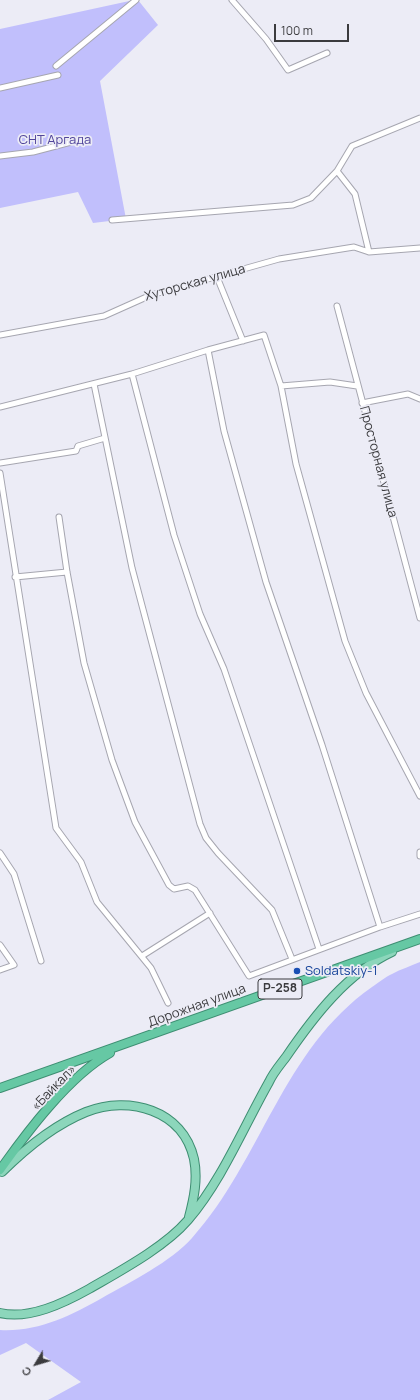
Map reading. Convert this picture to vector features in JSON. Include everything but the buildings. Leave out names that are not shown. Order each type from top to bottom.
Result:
[{"type":"highway","name":"Дорожная улица","points":[[140,1040],[420,939]]},
{"type":"highway","points":[[0,1088],[140,1040]]},
{"type":"highway","name":"«Байкал»","points":[[0,1170],[17,1146],[69,1086],[104,1057],[140,1040]]},
{"type":"main road","points":[[0,1312],[22,1314],[39,1310],[83,1292],[162,1244],[187,1221],[200,1205],[216,1179],[270,1080],[303,1031],[332,998],[368,965],[420,939]]},
{"type":"main road","points":[[0,1174],[20,1154],[70,1120],[87,1112],[104,1107],[122,1105],[140,1106],[155,1112],[172,1123],[190,1148],[194,1160],[195,1187],[187,1221]]},
{"type":"street","points":[[56,66],[136,0]]},
{"type":"street","points":[[232,0],[266,39],[288,70],[326,53]]},
{"type":"street","points":[[0,88],[58,75]]},
{"type":"street","points":[[112,220],[294,205],[311,198],[337,171],[352,146],[420,118]]},
{"type":"street","points":[[0,156],[33,152],[75,141]]},
{"type":"street","points":[[337,171],[355,194],[369,252]]},
{"type":"street","name":"Хуторская улица","points":[[0,335],[104,316],[151,295],[279,259],[354,247],[369,252],[420,248]]},
{"type":"street","points":[[217,277],[243,341]]},
{"type":"street","name":"Просторная улица","points":[[337,306],[357,386],[420,618]]},
{"type":"street","points":[[0,407],[132,374],[208,350],[264,335],[281,386],[296,464],[346,641],[366,693],[420,796]]},
{"type":"street","points":[[208,350],[224,431],[266,582],[322,745],[380,927]]},
{"type":"street","points":[[132,374],[174,535],[200,614],[224,669],[319,949]]},
{"type":"street","points":[[281,386],[330,382],[357,386]]},
{"type":"street","points":[[94,384],[132,568],[200,824],[206,838],[218,853],[272,910],[292,959]]},
{"type":"street","points":[[362,403],[408,394],[420,398]]},
{"type":"street","points":[[0,463],[76,451],[78,446],[105,438]]},
{"type":"street","points":[[0,474],[15,577],[56,828],[81,862],[97,902],[151,968],[168,1003]]},
{"type":"street","points":[[59,517],[67,572],[84,663],[112,760],[135,822],[169,885],[174,889],[188,886],[192,887],[210,912],[249,976],[319,949],[420,914]]},
{"type":"street","points":[[15,577],[67,572]]},
{"type":"street","points":[[0,853],[14,874],[41,961]]},
{"type":"street","points":[[142,956],[210,912]]},
{"type":"street","points":[[0,945],[14,964],[0,970]]},
{"type":"green space","name":"СНТ Аргада","points":[[138,0],[158,25],[100,81],[126,219],[93,223],[78,192],[0,208],[0,29]]},
{"type":"green space","points":[[420,962],[420,1400],[48,1400],[81,1382],[26,1343],[0,1355],[0,1330],[14,1330],[41,1326],[66,1317],[137,1278],[162,1263],[183,1247],[192,1238],[216,1207],[237,1175],[274,1107],[316,1042],[341,1013],[372,987],[389,975]]},
{"type":"place","name":"Soldatskiy-1","points":[[297,971]]}]
